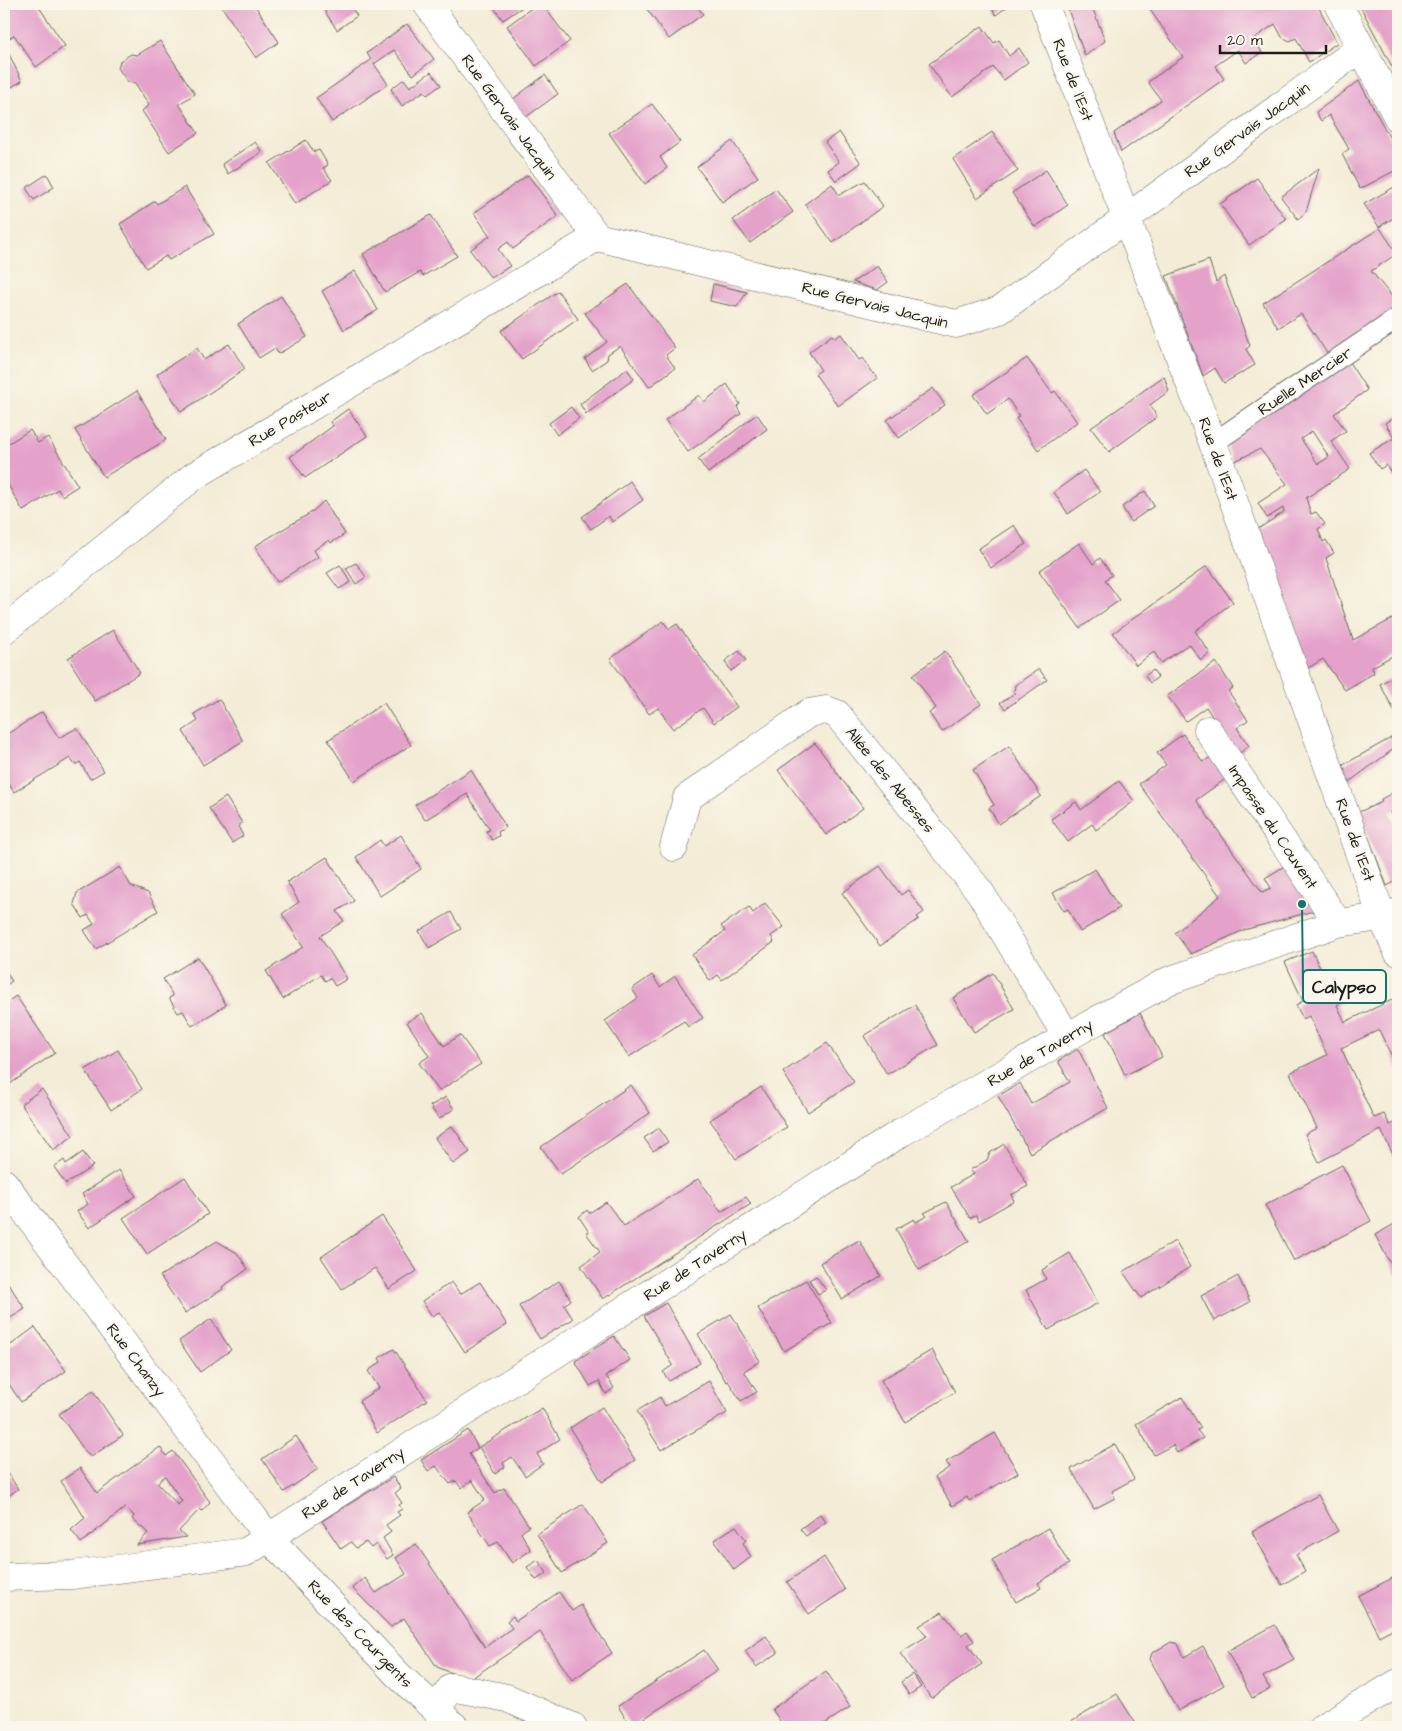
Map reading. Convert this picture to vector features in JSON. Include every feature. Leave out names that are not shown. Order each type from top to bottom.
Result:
[{"type":"street","name":"Rue Gervais Jacquin","points":[[427,4],[597,237],[956,324],[1000,310],[1361,48]]},
{"type":"street","name":"Rue de l'Est","points":[[1044,4],[1116,224],[1213,443],[1390,914],[1398,952]]},
{"type":"street","points":[[1338,4],[1398,118]]},
{"type":"street","name":"Rue Pasteur","points":[[4,630],[194,476],[597,237]]},
{"type":"street","name":"Allée des Abesses","points":[[674,847],[687,798],[809,713],[826,710],[837,714],[980,892],[1067,1037]]},
{"type":"street","name":"Impasse du Couvent","points":[[1208,730],[1338,924]]},
{"type":"street","name":"Rue de Taverny","points":[[4,1577],[72,1575],[246,1552],[902,1132],[1067,1037],[1168,981],[1338,924],[1390,914]]},
{"type":"street","name":"Rue Chanzy","points":[[4,1183],[268,1537]]},
{"type":"street","name":"Rue des Courgents","points":[[268,1537],[398,1675],[445,1718]]},
{"type":"street","points":[[1323,1727],[1398,1683]]},
{"type":"street","points":[[445,1718],[452,1687],[507,1698],[573,1727]]},
{"type":"lane","name":"Ruelle Mercier","points":[[1213,443],[1398,318]]},
{"type":"building","points":[[4,4],[37,4],[65,46],[36,67],[14,35],[4,42]]},
{"type":"building","points":[[220,4],[254,4],[279,42],[256,58]]},
{"type":"building","points":[[320,4],[349,4],[357,16],[337,30]]},
{"type":"building","points":[[491,4],[527,4],[503,20]]},
{"type":"building","points":[[537,4],[542,4],[570,41],[536,66],[507,26]]},
{"type":"building","points":[[643,4],[695,4],[703,14],[669,39]]},
{"type":"building","points":[[989,4],[1011,4],[996,15]]},
{"type":"building","points":[[1066,4],[1091,4],[1105,41],[1085,56]]},
{"type":"building","points":[[1146,4],[1221,4],[1223,6],[1226,4],[1317,4],[1337,43],[1309,62],[1296,38],[1290,41],[1282,37],[1275,24],[1253,39],[1262,52],[1246,63],[1238,50],[1215,66],[1224,79],[1121,152],[1114,133],[1161,100],[1148,82],[1183,57]]},
{"type":"building","points":[[1359,4],[1394,4],[1398,12],[1398,78]]},
{"type":"building","points":[[407,24],[434,59],[413,75],[394,50],[374,64],[388,84],[332,122],[316,98],[371,60],[367,53]]},
{"type":"building","points":[[982,26],[994,43],[999,40],[1009,56],[1019,48],[1028,62],[1004,80],[993,67],[952,97],[929,64]]},
{"type":"building","points":[[160,41],[195,94],[179,104],[198,133],[169,152],[142,111],[149,105],[135,83],[128,82],[118,68],[120,61],[131,54],[137,55]]},
{"type":"building","points":[[4,44],[22,81],[8,89],[10,93],[4,97]]},
{"type":"building","points":[[431,72],[441,85],[427,95],[424,91],[402,106],[391,89],[404,79],[410,87]]},
{"type":"building","points":[[545,75],[558,94],[526,117],[513,99]]},
{"type":"building","points":[[1359,81],[1398,153],[1398,169],[1360,189],[1342,154],[1349,149],[1329,115],[1321,121],[1316,112]]},
{"type":"building","points":[[652,104],[680,142],[660,157],[667,168],[645,184],[609,133]]},
{"type":"building","points":[[839,132],[861,163],[836,181],[828,170],[839,162],[825,142]]},
{"type":"building","points":[[992,132],[1018,171],[977,198],[953,159]]},
{"type":"building","points":[[306,140],[314,152],[319,150],[328,165],[323,168],[332,180],[295,204],[269,163]]},
{"type":"building","points":[[732,141],[758,177],[722,202],[697,167]]},
{"type":"building","points":[[255,142],[262,152],[228,174],[222,164]]},
{"type":"building","points":[[1319,168],[1306,212],[1298,219],[1281,197]]},
{"type":"building","points":[[1046,170],[1068,205],[1035,227],[1012,193]]},
{"type":"building","points":[[47,174],[54,187],[34,200],[26,188]]},
{"type":"building","points":[[528,175],[558,216],[513,249],[508,242],[498,249],[510,266],[491,278],[470,250],[490,236],[474,213]]},
{"type":"building","points":[[1257,178],[1286,219],[1249,245],[1220,204]]},
{"type":"building","points":[[865,181],[883,206],[833,243],[805,204],[832,184],[839,195]]},
{"type":"building","points":[[1398,185],[1398,215],[1379,227],[1364,204]]},
{"type":"building","points":[[185,187],[214,234],[169,260],[166,256],[146,268],[120,224],[155,201],[157,204]]},
{"type":"building","points":[[776,189],[793,212],[750,243],[733,220]]},
{"type":"building","points":[[431,215],[457,256],[423,276],[420,272],[385,292],[363,254]]},
{"type":"building","points":[[1380,228],[1394,249],[1398,246],[1398,253],[1371,271],[1398,304],[1398,309],[1329,356],[1301,314],[1278,328],[1263,303]]},
{"type":"building","points":[[1209,260],[1216,282],[1224,276],[1250,346],[1246,349],[1255,365],[1224,383],[1215,368],[1203,376],[1166,276]]},
{"type":"building","points":[[877,266],[888,282],[877,290],[853,282]]},
{"type":"building","points":[[355,271],[378,310],[344,330],[322,291]]},
{"type":"building","points":[[628,284],[675,348],[666,355],[675,368],[649,387],[620,346],[608,354],[607,360],[592,370],[585,359],[607,342],[585,313]]},
{"type":"building","points":[[713,284],[747,292],[737,307],[710,301]]},
{"type":"building","points":[[558,291],[578,319],[522,359],[501,331]]},
{"type":"building","points":[[281,296],[307,337],[278,354],[275,348],[259,358],[238,324]]},
{"type":"building","points":[[841,334],[859,360],[862,358],[877,378],[838,406],[815,374],[821,370],[809,352],[832,335],[835,338]]},
{"type":"building","points":[[229,344],[245,369],[181,412],[157,374],[197,348],[204,360]]},
{"type":"building","points":[[1027,358],[1052,393],[1055,391],[1077,422],[1038,450],[1016,418],[1019,416],[1008,399],[987,414],[973,395]]},
{"type":"building","points":[[1347,359],[1367,390],[1334,414],[1346,431],[1331,441],[1350,469],[1306,498],[1311,514],[1316,512],[1325,524],[1318,529],[1323,542],[1326,540],[1334,553],[1326,558],[1353,640],[1398,616],[1398,653],[1372,667],[1374,673],[1345,690],[1323,659],[1308,668],[1258,529],[1284,512],[1283,508],[1267,518],[1258,503],[1287,484],[1260,449],[1233,462],[1226,442]],"holes":[[[1312,431],[1329,457],[1318,464],[1301,439]]]},
{"type":"building","points":[[627,369],[634,379],[586,414],[580,404]]},
{"type":"building","points":[[1164,376],[1169,391],[1150,405],[1157,417],[1109,452],[1091,428]]},
{"type":"building","points":[[727,384],[740,404],[737,407],[741,414],[688,452],[665,420],[699,395],[704,402]]},
{"type":"building","points":[[933,388],[945,405],[899,438],[887,420]]},
{"type":"building","points":[[137,391],[166,440],[104,477],[75,430]]},
{"type":"building","points":[[571,407],[579,418],[557,435],[549,423]]},
{"type":"building","points":[[348,409],[367,436],[305,478],[290,457],[333,426],[330,422]]},
{"type":"building","points":[[757,414],[767,429],[708,473],[698,459]]},
{"type":"building","points":[[1398,415],[1398,484],[1386,465],[1380,469],[1369,453],[1394,438],[1385,423]]},
{"type":"building","points":[[30,430],[38,443],[48,437],[78,486],[62,496],[58,489],[23,511],[4,478],[4,446]]},
{"type":"building","points":[[1084,470],[1100,492],[1068,514],[1054,492]]},
{"type":"building","points":[[630,481],[643,500],[612,522],[609,516],[591,529],[582,517]]},
{"type":"building","points":[[1145,491],[1154,506],[1131,522],[1122,507]]},
{"type":"building","points":[[324,501],[345,534],[331,543],[329,540],[314,550],[318,557],[277,582],[255,546],[312,512]]},
{"type":"building","points":[[1014,525],[1026,544],[991,568],[978,549]]},
{"type":"building","points":[[1079,543],[1093,564],[1100,558],[1112,575],[1105,580],[1120,600],[1080,628],[1039,571]]},
{"type":"building","points":[[356,563],[366,577],[356,584],[346,568]]},
{"type":"building","points":[[340,565],[351,582],[339,589],[327,573]]},
{"type":"building","points":[[1207,566],[1233,602],[1195,631],[1210,653],[1201,660],[1189,644],[1161,663],[1154,652],[1136,665],[1113,633]]},
{"type":"building","points":[[663,621],[669,629],[677,624],[737,707],[714,723],[703,708],[673,729],[658,708],[649,714],[610,659]]},
{"type":"building","points":[[113,630],[140,673],[95,701],[68,658]]},
{"type":"building","points":[[739,651],[746,660],[731,671],[725,661]]},
{"type":"building","points":[[945,651],[981,704],[942,732],[929,713],[936,708],[913,675]]},
{"type":"building","points":[[1216,662],[1233,688],[1228,691],[1248,720],[1237,728],[1249,746],[1237,755],[1206,707],[1186,721],[1167,696]]},
{"type":"building","points":[[1039,669],[1047,680],[1005,709],[1000,703],[1014,694],[1015,685]]},
{"type":"building","points":[[1153,670],[1158,677],[1150,683],[1145,676]]},
{"type":"building","points":[[1393,677],[1398,684],[1398,718],[1380,684]]},
{"type":"building","points":[[219,699],[243,741],[203,765],[183,731],[198,721],[194,714]]},
{"type":"building","points":[[384,703],[411,745],[354,781],[328,740]]},
{"type":"building","points":[[42,712],[59,738],[77,728],[104,771],[90,779],[80,762],[75,765],[70,758],[14,792],[4,776],[4,736]]},
{"type":"building","points":[[1183,734],[1203,762],[1217,753],[1231,775],[1196,800],[1262,892],[1271,888],[1265,878],[1288,864],[1317,910],[1244,930],[1191,954],[1175,933],[1220,896],[1139,784],[1166,765],[1157,753]]},
{"type":"building","points":[[1398,734],[1398,752],[1395,748],[1349,782],[1343,765]]},
{"type":"building","points":[[815,743],[863,808],[826,835],[778,770]]},
{"type":"building","points":[[1009,746],[1041,796],[999,824],[989,808],[994,805],[973,770]]},
{"type":"building","points":[[471,770],[506,827],[498,832],[499,836],[492,840],[486,831],[490,830],[467,794],[425,820],[415,805]]},
{"type":"building","points":[[1119,781],[1134,801],[1096,830],[1092,824],[1068,842],[1051,819],[1076,802],[1081,810]]},
{"type":"building","points":[[1398,790],[1398,808],[1390,812],[1398,833],[1398,880],[1387,886],[1359,812],[1382,802],[1381,799]]},
{"type":"building","points":[[226,797],[242,823],[238,826],[243,836],[232,843],[209,808]]},
{"type":"building","points":[[401,835],[421,869],[380,896],[356,857],[380,840],[384,846]]},
{"type":"building","points":[[327,857],[354,901],[337,911],[344,921],[320,936],[347,979],[335,986],[330,978],[325,981],[321,975],[283,999],[266,971],[303,947],[282,914],[299,902],[287,882]]},
{"type":"building","points":[[880,866],[901,895],[908,890],[924,912],[917,917],[919,919],[880,946],[842,893]]},
{"type":"building","points":[[120,867],[131,886],[148,893],[158,911],[96,949],[84,930],[94,924],[88,915],[83,918],[74,904],[77,893]]},
{"type":"building","points":[[1095,869],[1119,908],[1080,932],[1068,909],[1064,911],[1053,893]]},
{"type":"building","points":[[765,903],[784,927],[771,936],[774,942],[722,980],[718,975],[710,981],[692,955],[725,931],[721,926],[749,907],[753,913]]},
{"type":"building","points":[[451,912],[461,929],[429,948],[419,931]]},
{"type":"building","points":[[1312,951],[1329,987],[1338,984],[1346,1000],[1337,1005],[1345,1022],[1394,999],[1398,1008],[1398,1069],[1379,1030],[1341,1048],[1374,1118],[1384,1114],[1390,1125],[1398,1121],[1398,1165],[1381,1130],[1319,1162],[1305,1134],[1317,1128],[1290,1073],[1327,1055],[1309,1016],[1303,1019],[1296,1005],[1303,1001],[1285,962]]},
{"type":"building","points":[[198,957],[226,1005],[192,1026],[183,1011],[178,1013],[169,998],[173,996],[163,979]]},
{"type":"building","points":[[4,969],[12,981],[4,987]]},
{"type":"building","points":[[993,973],[1014,1009],[974,1032],[953,998]]},
{"type":"building","points":[[652,975],[660,987],[675,976],[703,1018],[688,1027],[684,1021],[629,1057],[605,1021],[638,998],[632,989]]},
{"type":"building","points":[[16,996],[55,1053],[10,1084],[4,1075],[4,1004]]},
{"type":"building","points":[[915,1005],[938,1045],[887,1074],[864,1036]]},
{"type":"building","points":[[422,1013],[444,1046],[460,1035],[481,1064],[439,1091],[419,1063],[429,1056],[407,1022]]},
{"type":"building","points":[[1140,1013],[1162,1057],[1125,1075],[1105,1033]]},
{"type":"building","points":[[827,1043],[854,1082],[808,1112],[783,1072]]},
{"type":"building","points":[[1078,1049],[1108,1108],[1030,1153],[998,1096],[1020,1083],[1031,1104],[1070,1082],[1058,1061]]},
{"type":"building","points":[[118,1050],[142,1089],[111,1110],[85,1070]]},
{"type":"building","points":[[631,1085],[650,1113],[561,1174],[541,1147]]},
{"type":"building","points":[[761,1087],[787,1127],[736,1159],[710,1120]]},
{"type":"building","points":[[42,1089],[73,1136],[53,1150],[21,1104]]},
{"type":"building","points":[[446,1097],[454,1109],[439,1119],[430,1106]]},
{"type":"building","points":[[452,1126],[470,1152],[453,1164],[435,1138]]},
{"type":"building","points":[[659,1128],[668,1142],[653,1151],[644,1138]]},
{"type":"building","points":[[1004,1144],[1028,1186],[1011,1195],[1014,1201],[979,1221],[976,1215],[970,1218],[951,1187],[974,1174],[970,1170],[987,1160],[990,1153]]},
{"type":"building","points":[[83,1152],[93,1166],[66,1184],[54,1167],[64,1160],[66,1164]]},
{"type":"building","points":[[1342,1165],[1371,1221],[1294,1261],[1265,1205]]},
{"type":"building","points":[[119,1170],[136,1196],[89,1228],[77,1211],[88,1204],[82,1194]]},
{"type":"building","points":[[185,1177],[208,1214],[147,1254],[123,1218]]},
{"type":"building","points":[[698,1179],[721,1212],[746,1197],[751,1204],[603,1299],[581,1266],[600,1252],[586,1233],[589,1232],[579,1217],[587,1210],[589,1213],[606,1202],[624,1226]]},
{"type":"building","points":[[946,1202],[969,1241],[919,1270],[896,1229],[914,1219],[916,1222],[927,1216],[924,1213]]},
{"type":"building","points":[[382,1216],[417,1271],[389,1289],[375,1268],[342,1289],[321,1257]]},
{"type":"building","points":[[1398,1222],[1398,1278],[1375,1235]]},
{"type":"building","points":[[859,1240],[881,1276],[842,1299],[820,1263]]},
{"type":"building","points":[[217,1241],[237,1253],[248,1269],[222,1287],[223,1289],[185,1313],[160,1276]]},
{"type":"building","points":[[1175,1241],[1190,1267],[1141,1298],[1123,1272]]},
{"type":"building","points":[[1070,1253],[1098,1303],[1048,1330],[1026,1290],[1046,1279],[1042,1270]]},
{"type":"building","points":[[816,1276],[826,1290],[818,1294],[809,1280]]},
{"type":"building","points":[[1238,1276],[1250,1302],[1214,1321],[1201,1296]]},
{"type":"building","points":[[4,1277],[25,1309],[4,1322]]},
{"type":"building","points":[[806,1280],[832,1323],[784,1351],[758,1308]]},
{"type":"building","points":[[559,1281],[571,1300],[564,1305],[573,1319],[540,1339],[519,1306]]},
{"type":"building","points":[[452,1282],[460,1294],[480,1282],[507,1325],[465,1352],[439,1312],[432,1316],[422,1301]]},
{"type":"building","points":[[666,1303],[700,1363],[669,1381],[663,1372],[673,1365],[644,1316]]},
{"type":"building","points":[[731,1314],[760,1361],[744,1371],[757,1392],[741,1401],[728,1381],[726,1382],[698,1334]]},
{"type":"building","points":[[211,1319],[231,1350],[200,1372],[179,1341]]},
{"type":"building","points":[[35,1327],[66,1371],[21,1402],[4,1377],[4,1350]]},
{"type":"building","points":[[614,1336],[630,1360],[606,1376],[614,1388],[606,1394],[599,1381],[590,1386],[575,1361]]},
{"type":"building","points":[[394,1349],[427,1400],[377,1433],[359,1401],[379,1388],[368,1371],[381,1362],[379,1358]]},
{"type":"building","points":[[932,1350],[955,1392],[905,1422],[881,1380]]},
{"type":"building","points":[[709,1381],[727,1413],[661,1450],[637,1411],[660,1397],[665,1406]]},
{"type":"building","points":[[93,1391],[123,1435],[91,1457],[59,1414]]},
{"type":"building","points":[[1182,1397],[1201,1428],[1197,1430],[1203,1438],[1177,1453],[1173,1445],[1154,1455],[1136,1424]]},
{"type":"building","points":[[602,1407],[635,1460],[602,1482],[570,1428]]},
{"type":"building","points":[[542,1408],[560,1439],[537,1454],[543,1464],[525,1476],[512,1457],[503,1463],[505,1467],[495,1474],[479,1447]]},
{"type":"building","points":[[468,1430],[478,1448],[469,1454],[495,1493],[504,1488],[529,1526],[521,1533],[531,1550],[512,1563],[498,1542],[490,1546],[467,1512],[485,1500],[472,1480],[461,1488],[456,1481],[450,1484],[436,1466],[428,1471],[421,1460]]},
{"type":"building","points":[[995,1433],[1018,1473],[969,1501],[967,1497],[952,1506],[935,1477],[950,1467],[946,1462]]},
{"type":"building","points":[[296,1436],[318,1469],[284,1492],[262,1459]]},
{"type":"building","points":[[1115,1444],[1134,1479],[1112,1491],[1115,1498],[1094,1509],[1071,1469]]},
{"type":"building","points":[[160,1447],[166,1456],[173,1451],[210,1502],[202,1511],[200,1509],[179,1531],[186,1537],[137,1545],[148,1533],[132,1519],[134,1516],[126,1507],[81,1543],[71,1530],[85,1518],[61,1481],[80,1468],[97,1493]],"holes":[[[165,1476],[182,1501],[178,1505],[157,1483]]]},
{"type":"building","points":[[4,1467],[18,1489],[4,1499]]},
{"type":"building","points":[[393,1477],[401,1488],[395,1493],[402,1503],[399,1505],[402,1509],[397,1512],[400,1515],[386,1525],[391,1532],[383,1538],[393,1555],[387,1559],[376,1544],[371,1548],[366,1542],[356,1548],[351,1542],[341,1549],[322,1521]]},
{"type":"building","points":[[1318,1495],[1338,1531],[1296,1555],[1305,1571],[1282,1585],[1252,1532]]},
{"type":"building","points":[[583,1504],[608,1543],[562,1573],[537,1534]]},
{"type":"building","points":[[820,1514],[826,1522],[806,1536],[800,1529]]},
{"type":"building","points":[[736,1526],[746,1540],[743,1543],[751,1557],[734,1570],[714,1540]]},
{"type":"building","points":[[1048,1528],[1069,1564],[1038,1583],[1041,1588],[1016,1602],[992,1560]]},
{"type":"building","points":[[416,1544],[485,1647],[512,1628],[507,1621],[513,1616],[516,1621],[559,1592],[572,1611],[581,1605],[612,1653],[572,1680],[540,1632],[469,1680],[437,1667],[404,1618],[391,1627],[352,1588],[365,1578],[376,1593],[406,1574],[396,1558]]},
{"type":"building","points":[[824,1557],[845,1590],[809,1614],[787,1582]]},
{"type":"building","points":[[538,1560],[547,1573],[536,1580],[527,1567]]},
{"type":"building","points":[[1398,1575],[1398,1626],[1379,1636],[1358,1596]]},
{"type":"building","points":[[942,1612],[961,1635],[967,1631],[974,1641],[968,1645],[982,1664],[931,1698],[900,1653],[927,1636],[919,1626]]},
{"type":"building","points":[[1275,1625],[1294,1660],[1263,1677],[1270,1689],[1252,1698],[1227,1651]]},
{"type":"building","points":[[766,1636],[778,1653],[756,1667],[745,1651]]},
{"type":"building","points":[[1171,1642],[1178,1644],[1184,1657],[1203,1646],[1224,1685],[1178,1711],[1150,1659],[1152,1653]]},
{"type":"building","points":[[704,1650],[718,1670],[631,1727],[618,1706]]},
{"type":"building","points":[[826,1671],[850,1707],[820,1727],[784,1727],[772,1709]]},
{"type":"building","points":[[912,1674],[921,1687],[909,1695],[901,1682]]},
{"type":"building","points":[[1117,1694],[1138,1727],[1074,1727],[1071,1722]]},
{"type":"place","name":"Calypso","points":[[1302,904]]}]
